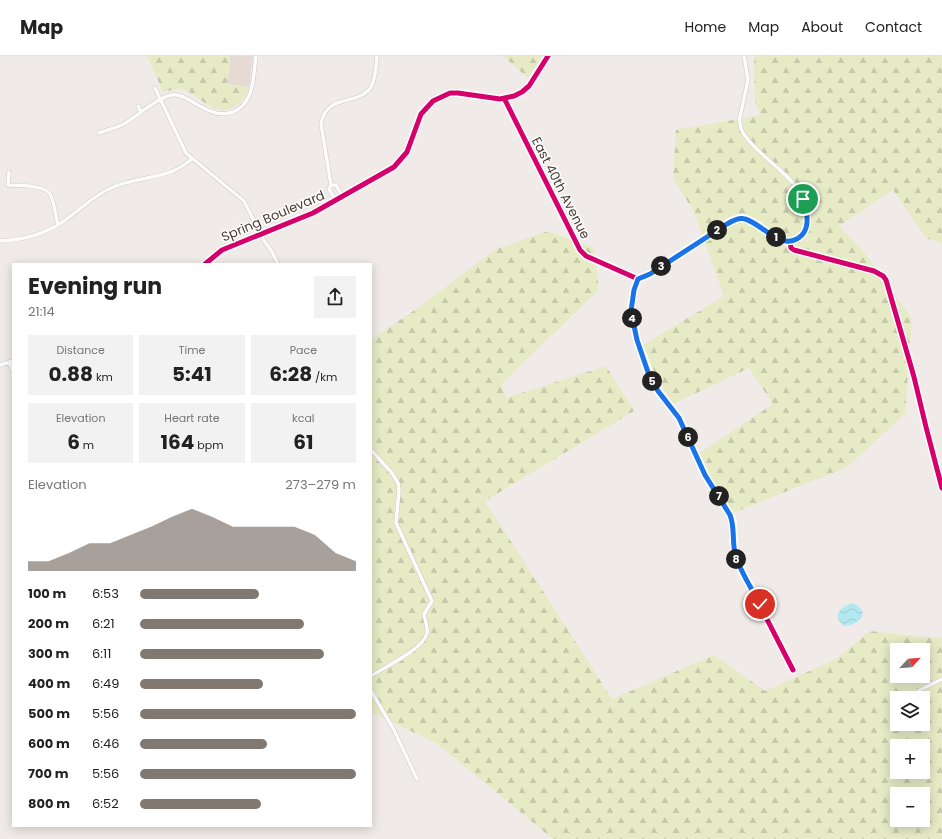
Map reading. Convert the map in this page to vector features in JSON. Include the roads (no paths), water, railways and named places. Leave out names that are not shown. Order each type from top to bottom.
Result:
[{"type":"street","points":[[98,133],[121,125],[160,100],[169,96],[176,95],[184,98],[214,113],[224,114],[235,111],[245,104],[249,97],[256,56]]},
{"type":"street","points":[[336,201],[329,189],[331,186],[321,124],[322,117],[325,111],[335,104],[368,91],[374,81],[377,56]]},
{"type":"street","name":"Spring Boulevard","points":[[205,263],[222,250],[260,233],[313,213],[394,167],[407,152],[412,143],[421,114],[433,101],[450,93],[504,98],[522,92],[529,86],[548,56]]},
{"type":"street","points":[[744,56],[748,80],[740,117],[741,128],[746,138],[759,152],[786,175],[796,186],[806,208],[806,229],[793,241],[783,241],[744,218],[737,219],[650,274],[638,279],[632,300],[631,311],[633,327],[650,378],[679,418],[705,475],[728,511],[732,523],[736,559],[793,670]]},
{"type":"street","points":[[155,88],[182,148],[192,159],[244,201],[277,263]]},
{"type":"street","name":"East 40th Avenue","points":[[504,98],[580,250],[586,256],[638,279]]},
{"type":"street","points":[[138,106],[141,112]]},
{"type":"street","points":[[0,241],[29,238],[50,230],[94,197],[112,187],[172,171],[192,159]]},
{"type":"street","points":[[9,172],[8,185],[28,186],[48,192],[51,196],[58,225]]},
{"type":"street","points":[[331,186],[336,185],[343,197]]},
{"type":"street","points":[[790,242],[791,248],[794,250],[873,271],[881,274],[884,278],[890,292],[914,377],[942,488]]},
{"type":"street","points":[[630,276],[635,282],[635,287]]},
{"type":"street","points":[[0,366],[11,362]]},
{"type":"street","points":[[372,451],[392,473],[398,483],[396,523],[432,601],[424,614],[427,634],[421,642],[411,651],[372,675]]},
{"type":"street","points":[[918,691],[942,679]]},
{"type":"street","points":[[372,693],[393,728],[417,779]]},
{"type":"water","points":[[853,603],[862,610],[863,614],[854,624],[843,626],[838,619],[838,613],[847,605]]}]
